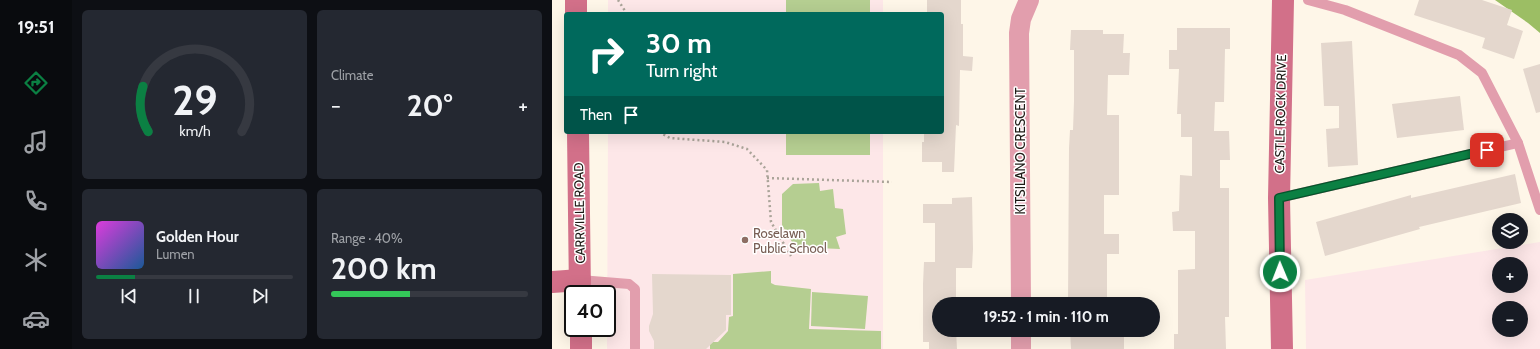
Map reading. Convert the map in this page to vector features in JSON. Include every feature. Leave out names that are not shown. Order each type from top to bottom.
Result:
[{"type":"street","points":[[576,0],[576,12]]},
{"type":"street","name":"KITSILANO CRESCENT","points":[[1021,297],[1019,33],[1020,19],[1029,0]]},
{"type":"street","name":"CASTLE ROCK DRIVE","points":[[1282,349],[1279,198],[1285,1]]},
{"type":"street","name":"CARRVILLE ROAD","points":[[578,134],[580,285]]},
{"type":"street","points":[[552,282],[569,285]]},
{"type":"street","points":[[581,337],[581,349]]},
{"type":"street","points":[[1021,337],[1021,349]]},
{"type":"lane","points":[[1308,0],[1345,10],[1459,55],[1482,73],[1518,143],[1540,210]]},
{"type":"lane","points":[[1279,198],[1518,143]]},
{"type":"lane","points":[[613,285],[629,284],[635,288],[635,349]]},
{"type":"path","points":[[618,0],[626,12]]},
{"type":"path","points":[[663,134],[670,138],[725,142],[747,149],[767,170],[771,222],[791,256]]},
{"type":"path","points":[[767,178],[892,182]]},
{"type":"shaded area","points":[[608,0],[883,0],[883,12],[608,12]]},
{"type":"shaded area","name":"Roselawn Public School","points":[[608,134],[883,134],[883,349],[607,349],[607,337],[616,337],[616,285],[607,285]]},
{"type":"shaded area","points":[[1540,242],[1540,349],[1306,349],[1305,280],[1497,249],[1528,249],[1528,244]]},
{"type":"green space","points":[[786,0],[870,0],[870,12],[786,12]]},
{"type":"green space","points":[[1495,0],[1540,0],[1540,33],[1528,23]]},
{"type":"green space","points":[[786,134],[870,134],[870,155],[786,155]]},
{"type":"green space","points":[[819,183],[820,191],[833,189],[835,208],[843,209],[846,234],[836,237],[840,249],[795,247],[782,225],[782,194],[793,184]]},
{"type":"green space","points":[[771,271],[771,283],[775,285],[811,289],[809,329],[881,331],[881,349],[710,349],[710,342],[718,342],[728,331],[729,317],[733,316],[733,274]]},
{"type":"green space","points":[[812,292],[868,296],[865,329],[811,326]]},
{"type":"building","points":[[927,0],[961,0],[963,56],[973,57],[972,71],[960,70],[959,126],[956,125],[954,172],[942,172],[942,162],[922,162],[922,142],[924,142],[924,134],[944,134],[944,12],[927,12]]},
{"type":"building","points":[[1419,0],[1482,0],[1512,10],[1507,25],[1523,31],[1514,59],[1482,48],[1485,38],[1414,15]]},
{"type":"building","points":[[1177,28],[1230,28],[1230,49],[1225,49],[1224,102],[1215,102],[1214,131],[1229,131],[1230,160],[1220,160],[1220,188],[1229,188],[1229,317],[1225,317],[1226,349],[1174,349],[1174,334],[1178,334],[1178,270],[1195,269],[1195,231],[1173,231],[1172,212],[1179,211],[1180,175],[1192,176],[1192,137],[1181,137],[1181,114],[1177,114],[1179,69],[1169,69],[1169,50],[1177,50]]},
{"type":"building","points":[[1071,30],[1103,30],[1103,34],[1124,34],[1123,53],[1130,53],[1129,75],[1108,75],[1107,115],[1119,115],[1119,195],[1104,195],[1104,234],[1119,234],[1119,254],[1107,254],[1107,297],[1068,297],[1069,148],[1070,130],[1073,130],[1074,101],[1074,50],[1070,50]]},
{"type":"building","points":[[1352,41],[1358,165],[1328,167],[1326,129],[1339,128],[1339,106],[1324,106],[1321,43]]},
{"type":"building","points":[[1540,64],[1540,112],[1536,113],[1523,69]]},
{"type":"building","points":[[1460,96],[1464,130],[1397,138],[1392,104]]},
{"type":"building","points":[[1515,174],[1521,203],[1419,227],[1420,229],[1325,256],[1316,222],[1411,195],[1411,198]]},
{"type":"building","points":[[972,197],[972,268],[956,268],[956,297],[932,297],[932,337],[956,337],[957,349],[929,349],[929,342],[923,342],[924,262],[935,262],[935,223],[923,223],[923,204],[952,204],[952,198]]},
{"type":"building","points":[[652,274],[731,275],[731,315],[726,315],[726,330],[706,349],[654,349],[654,341],[649,331],[653,314]]},
{"type":"building","points":[[1070,337],[1124,337],[1124,349],[1071,349]]},
{"type":"place","name":"Roselawn Public School","points":[[745,240]]},
{"type":"route","points":[[1280,272],[1279,198],[1487,150]]}]
